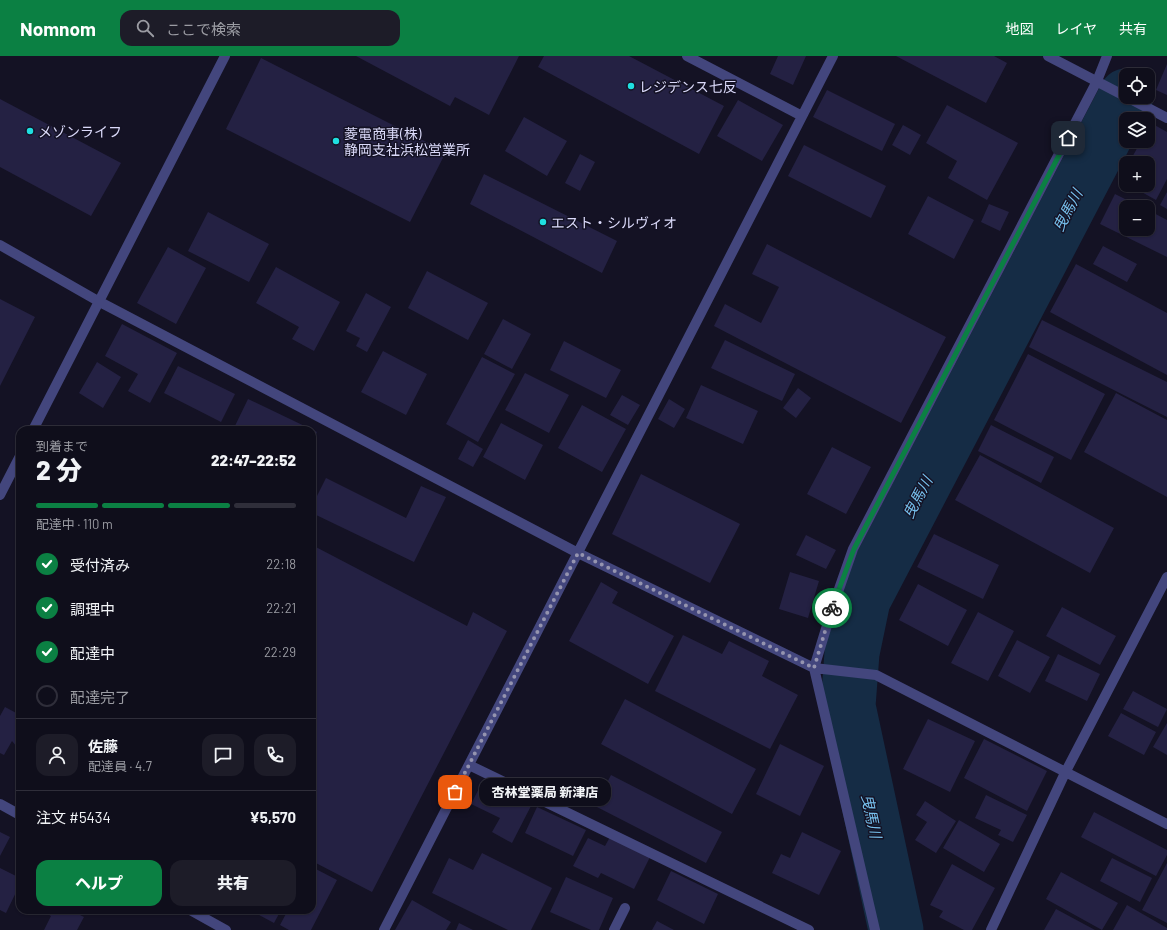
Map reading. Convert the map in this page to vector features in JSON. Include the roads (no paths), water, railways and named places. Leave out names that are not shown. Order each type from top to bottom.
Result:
[{"type":"street","points":[[35,426],[224,56]]},
{"type":"street","points":[[687,56],[802,116]]},
{"type":"street","points":[[384,930],[833,56]]},
{"type":"street","points":[[1048,56],[1167,118]]},
{"type":"street","points":[[875,930],[814,668],[832,609],[854,549],[1097,81],[1107,56]]},
{"type":"street","points":[[0,245],[98,302],[578,553],[814,668],[876,675],[1167,824]]},
{"type":"street","points":[[0,495],[16,464]]},
{"type":"street","points":[[991,930],[1065,773],[1167,577]]},
{"type":"street","points":[[469,765],[809,930]]},
{"type":"street","points":[[0,804],[16,813]]},
{"type":"street","points":[[614,930],[625,908]]},
{"type":"street","points":[[197,914],[226,930]]},
{"type":"waterway","name":"曳馬川","points":[[896,930],[848,706],[852,653],[863,600],[1122,104]]},
{"type":"place","name":"レジデンス七反","points":[[631,86]]},
{"type":"place","name":"メゾンライフ","points":[[30,131]]},
{"type":"place","name":"菱電商事(株) 静岡支社浜松営業所","points":[[336,141]]},
{"type":"place","name":"エスト・シルヴィオ","points":[[543,222]]},
{"type":"place","name":"杏林堂薬局 新津店","points":[[455,792]]}]
